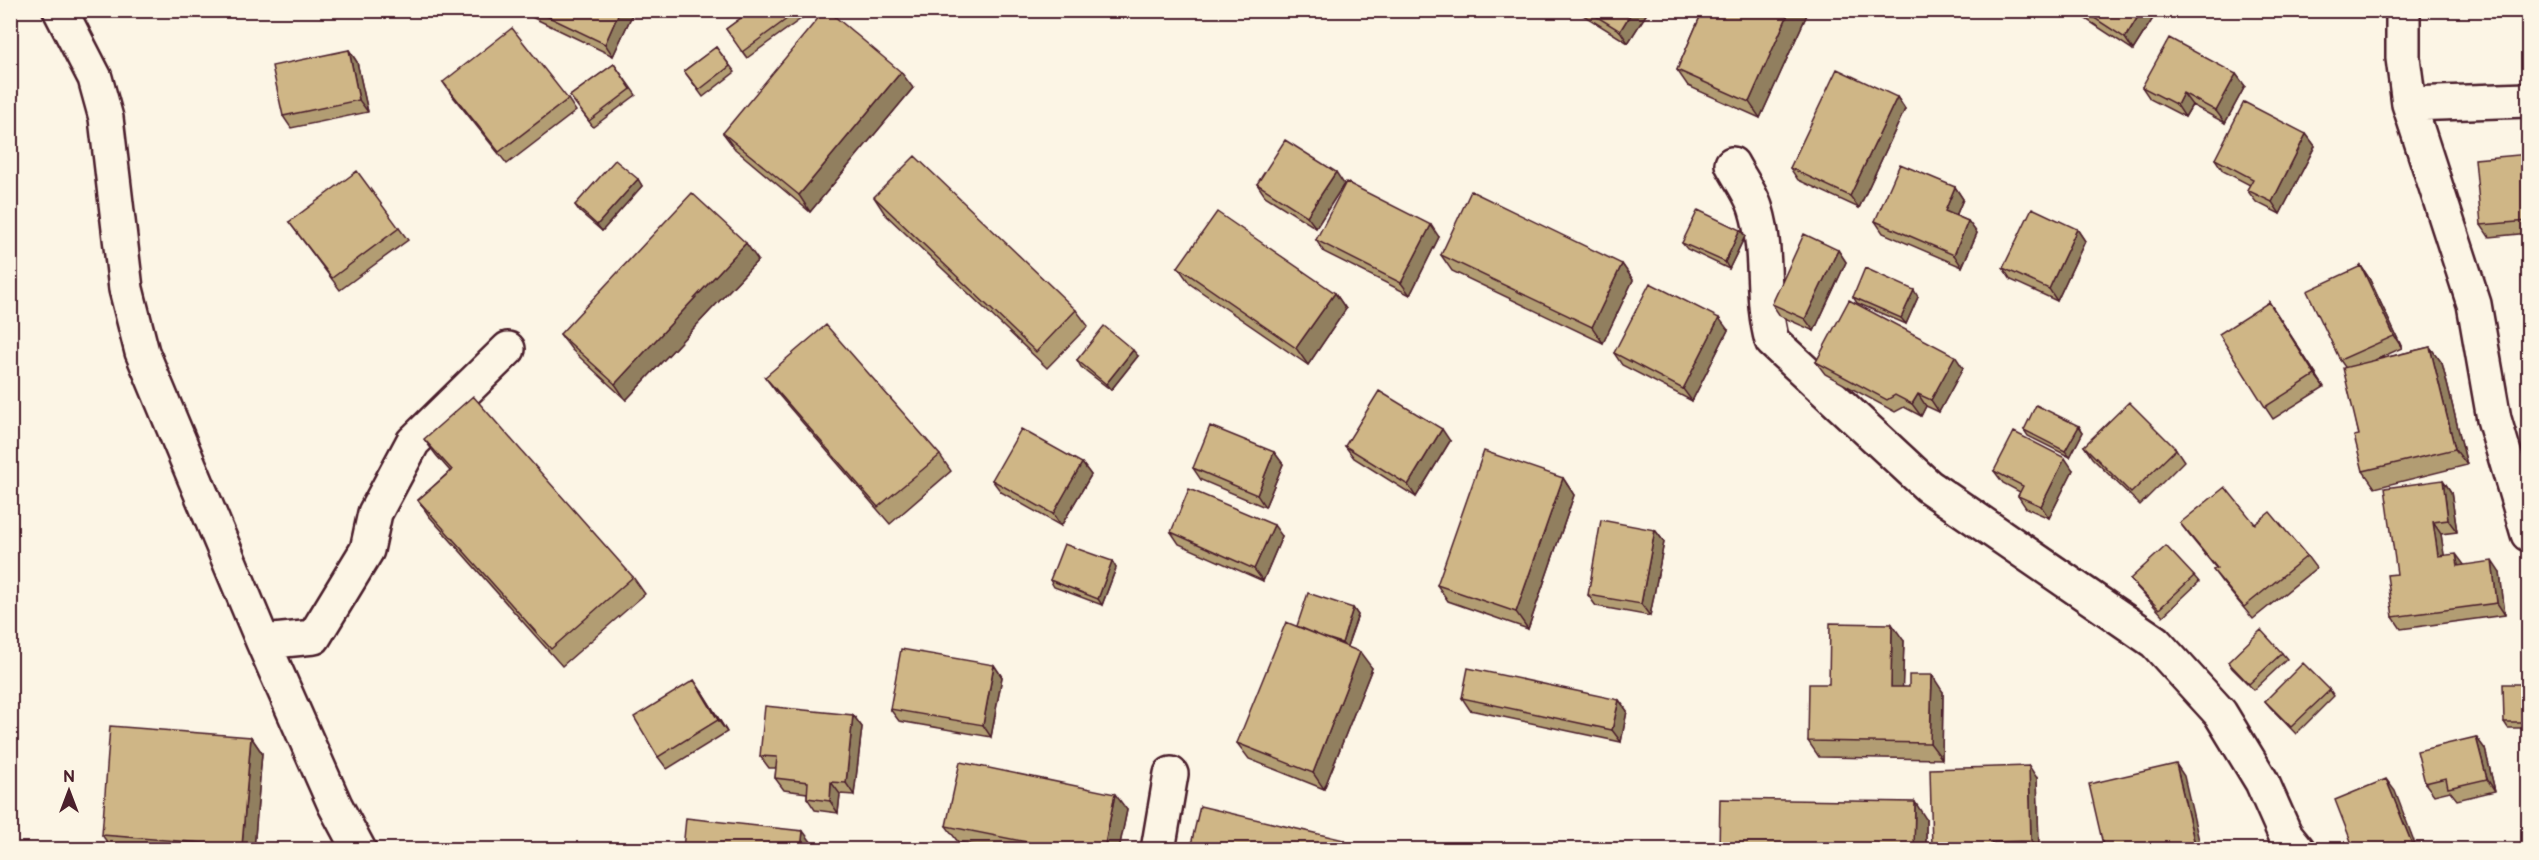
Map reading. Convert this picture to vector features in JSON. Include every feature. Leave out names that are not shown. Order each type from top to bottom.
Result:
[{"type":"street","points":[[60,10],[95,78],[106,118],[126,289],[142,352],[263,642],[335,805],[359,849]]},
{"type":"street","points":[[2403,10],[2403,58],[2409,104],[2474,304],[2494,418],[2529,534]]},
{"type":"street","points":[[2409,104],[2529,100]]},
{"type":"street","points":[[1732,164],[1756,208],[1762,240],[1766,318],[1772,341],[1928,486],[2155,642],[2220,713],[2262,782],[2284,834],[2298,849]]},
{"type":"street","points":[[263,642],[314,637],[367,550],[375,513],[413,442],[508,349]]},
{"type":"street","points":[[1158,849],[1171,774]]},
{"type":"building","points":[[534,10],[620,10],[605,44]]},
{"type":"building","points":[[752,10],[799,10],[742,52],[726,29]]},
{"type":"building","points":[[825,10],[901,72],[799,195],[723,133]]},
{"type":"building","points":[[1586,10],[1633,10],[1620,31]]},
{"type":"building","points":[[1703,10],[1790,10],[1749,102],[1677,70]]},
{"type":"building","points":[[2082,10],[2142,10],[2125,38]]},
{"type":"building","points":[[512,28],[568,99],[499,152],[443,82]]},
{"type":"building","points":[[2169,38],[2236,74],[2216,111],[2183,93],[2177,105],[2142,87]]},
{"type":"building","points":[[716,47],[730,66],[699,90],[684,71]]},
{"type":"building","points":[[349,50],[359,100],[283,116],[272,66]]},
{"type":"building","points":[[614,64],[631,89],[589,121],[570,96]]},
{"type":"building","points":[[1837,69],[1897,97],[1850,196],[1790,168]]},
{"type":"building","points":[[2244,102],[2306,134],[2272,202],[2247,190],[2253,179],[2215,159]]},
{"type":"building","points":[[1285,140],[1336,172],[1307,216],[1257,184]]},
{"type":"building","points":[[2529,154],[2529,221],[2481,225],[2475,159]]},
{"type":"building","points":[[915,156],[1076,310],[1036,352],[874,197]]},
{"type":"building","points":[[615,160],[638,179],[597,225],[575,205]]},
{"type":"building","points":[[1900,164],[1955,187],[1945,211],[1968,221],[1954,255],[1875,221]]},
{"type":"building","points":[[357,171],[399,228],[332,278],[289,222]]},
{"type":"building","points":[[1346,182],[1431,225],[1401,283],[1316,240]]},
{"type":"building","points":[[1471,191],[1622,264],[1592,327],[1441,255]]},
{"type":"building","points":[[692,193],[746,243],[615,384],[560,334]]},
{"type":"building","points":[[2032,208],[2077,229],[2049,289],[2003,268]]},
{"type":"building","points":[[1698,210],[1740,230],[1725,262],[1682,243]]},
{"type":"building","points":[[1217,212],[1335,293],[1296,348],[1178,267]]},
{"type":"building","points":[[1804,234],[1838,250],[1805,319],[1772,304]]},
{"type":"building","points":[[2361,266],[2394,336],[2340,360],[2307,291]]},
{"type":"building","points":[[1865,268],[1914,290],[1901,318],[1853,297]]},
{"type":"building","points":[[1650,283],[1719,318],[1683,389],[1614,353]]},
{"type":"building","points":[[1849,300],[1955,356],[1931,400],[1918,394],[1912,404],[1895,395],[1887,400],[1816,362]]},
{"type":"building","points":[[2269,302],[2315,375],[2265,407],[2219,334]]},
{"type":"building","points":[[826,325],[940,455],[878,507],[765,377]]},
{"type":"building","points":[[1104,326],[1133,350],[1106,384],[1077,360]]},
{"type":"building","points":[[2430,347],[2455,449],[2363,471],[2354,436],[2359,435],[2343,368]]},
{"type":"building","points":[[1379,391],[1442,429],[1408,485],[1345,446]]},
{"type":"building","points":[[473,396],[633,577],[551,649],[418,500],[452,470],[424,439]]},
{"type":"building","points":[[2129,402],[2176,449],[2131,493],[2084,446]]},
{"type":"building","points":[[2036,405],[2079,426],[2065,451],[2024,430]]},
{"type":"building","points":[[1210,426],[1274,452],[1257,495],[1193,468]]},
{"type":"building","points":[[1021,429],[1082,463],[1053,514],[992,480]]},
{"type":"building","points":[[2014,432],[2065,458],[2041,506],[2018,496],[2023,486],[1994,471]]},
{"type":"building","points":[[1484,451],[1563,478],[1516,612],[1437,585]]},
{"type":"building","points":[[2443,480],[2448,520],[2433,522],[2438,556],[2456,554],[2458,566],[2492,561],[2497,603],[2393,617],[2387,575],[2397,574],[2385,488]]},
{"type":"building","points":[[2225,487],[2255,524],[2270,512],[2307,556],[2244,607],[2213,570],[2217,568],[2180,523]]},
{"type":"building","points":[[1189,489],[1274,525],[1254,569],[1171,532]]},
{"type":"building","points":[[1601,520],[1655,530],[1641,604],[1588,595]]},
{"type":"building","points":[[1064,544],[1112,561],[1098,599],[1050,580]]},
{"type":"building","points":[[2166,546],[2194,576],[2159,609],[2130,579]]},
{"type":"building","points":[[1308,593],[1353,608],[1342,643],[1297,626]]},
{"type":"building","points":[[1286,622],[1360,652],[1313,773],[1237,743]]},
{"type":"building","points":[[1830,623],[1892,624],[1891,687],[1909,687],[1909,675],[1932,675],[1930,743],[1808,741],[1809,684],[1829,684]]},
{"type":"building","points":[[2261,630],[2282,653],[2249,684],[2228,662]]},
{"type":"building","points":[[901,649],[994,665],[983,725],[890,709]]},
{"type":"building","points":[[2303,663],[2330,690],[2291,727],[2265,701]]},
{"type":"building","points":[[1468,668],[1619,700],[1612,730],[1462,698]]},
{"type":"building","points":[[694,680],[718,720],[658,757],[634,717]]},
{"type":"building","points":[[2503,684],[2529,684],[2529,722],[2504,722]]},
{"type":"building","points":[[765,706],[853,715],[846,783],[831,782],[830,801],[807,798],[808,782],[775,778],[777,757],[760,756]]},
{"type":"building","points":[[110,726],[251,737],[242,846],[102,835]]},
{"type":"building","points":[[2476,737],[2487,779],[2448,788],[2446,778],[2425,783],[2417,751]]},
{"type":"building","points":[[960,762],[1115,794],[1104,849],[1062,849],[946,826]]},
{"type":"building","points":[[2176,764],[2196,849],[2104,849],[2089,784]]},
{"type":"building","points":[[2029,766],[2031,841],[1991,842],[1992,849],[1932,849],[1930,769]]},
{"type":"building","points":[[2386,779],[2414,849],[2354,849],[2335,800]]},
{"type":"building","points":[[1720,799],[1915,802],[1914,849],[1770,847],[1770,849],[1719,849]]},
{"type":"building","points":[[1200,806],[1344,840],[1341,849],[1190,849]]},
{"type":"building","points":[[686,818],[803,831],[801,849],[683,849]]}]
